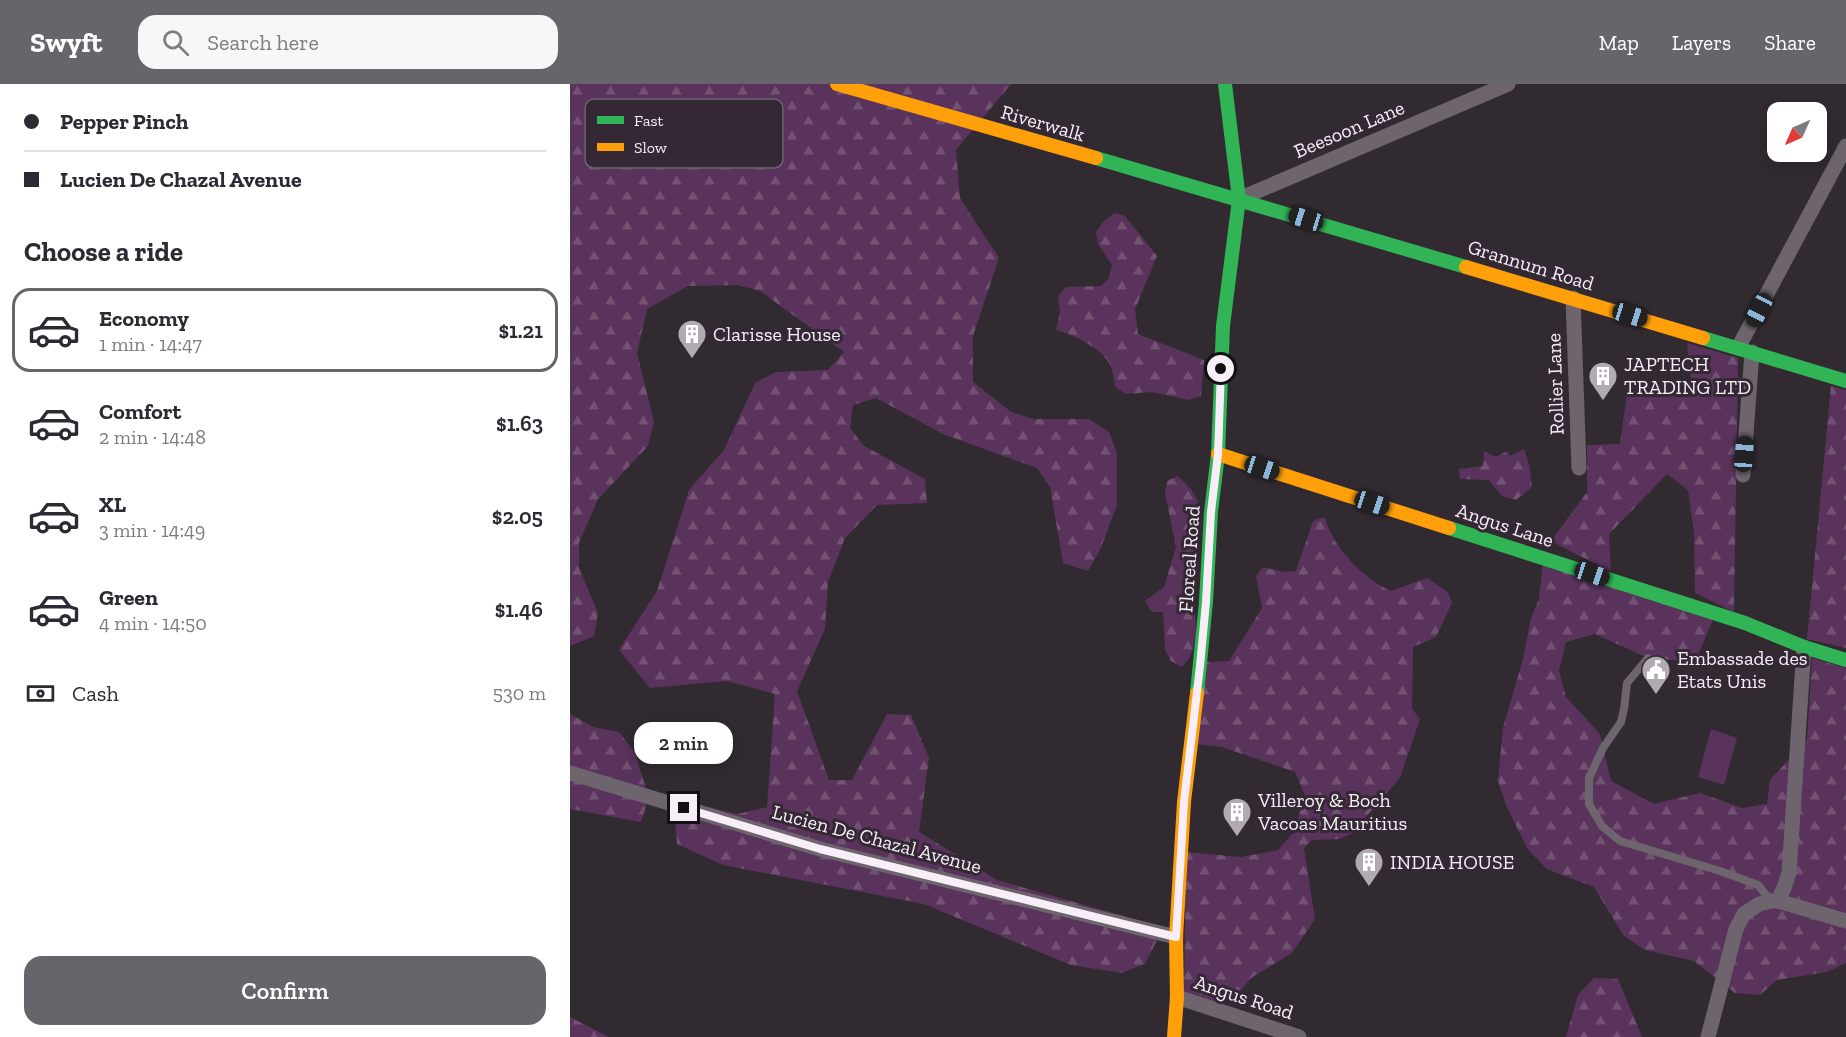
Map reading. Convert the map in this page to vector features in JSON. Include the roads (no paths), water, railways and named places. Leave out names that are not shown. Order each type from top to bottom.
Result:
[{"type":"street","name":"Riverwalk","points":[[837,84],[1239,199]]},
{"type":"street","name":"Floreal Road","points":[[1174,1037],[1177,997],[1176,937],[1184,802],[1206,602],[1211,512],[1218,454],[1223,326],[1239,199],[1225,84]]},
{"type":"street","name":"Beesoon Lane","points":[[1239,199],[1508,84]]},
{"type":"street","points":[[1743,475],[1745,350],[1846,146]]},
{"type":"street","name":"Grannum Road","points":[[1239,199],[1846,381]]},
{"type":"street","name":"Rollier Lane","points":[[1573,298],[1579,468]]},
{"type":"street","name":"Angus Lane","points":[[1218,454],[1745,623],[1804,647],[1846,660]]},
{"type":"street","points":[[1774,901],[1784,888],[1789,873],[1804,647]]},
{"type":"street","name":"Lucien De Chazal Avenue","points":[[570,773],[820,849],[1176,937]]},
{"type":"street","points":[[1708,1037],[1736,929],[1744,914],[1759,904],[1774,901],[1846,921]]},
{"type":"street","name":"Angus Road","points":[[1177,997],[1299,1037]]},
{"type":"lane","points":[[1648,658],[1627,683],[1621,722],[1603,748],[1588,778],[1589,804],[1602,826],[1620,841],[1758,885],[1774,901]]},
{"type":"place","name":"Clarisse House","points":[[692,360]]},
{"type":"place","name":"JAPTECH TRADING LTD","points":[[1603,402]]},
{"type":"place","name":"Embassade des Etats Unis","points":[[1656,696]]},
{"type":"place","name":"Villeroy & Boch Vacoas Mauritius","points":[[1237,838]]},
{"type":"place","name":"INDIA HOUSE","points":[[1369,888]]}]
